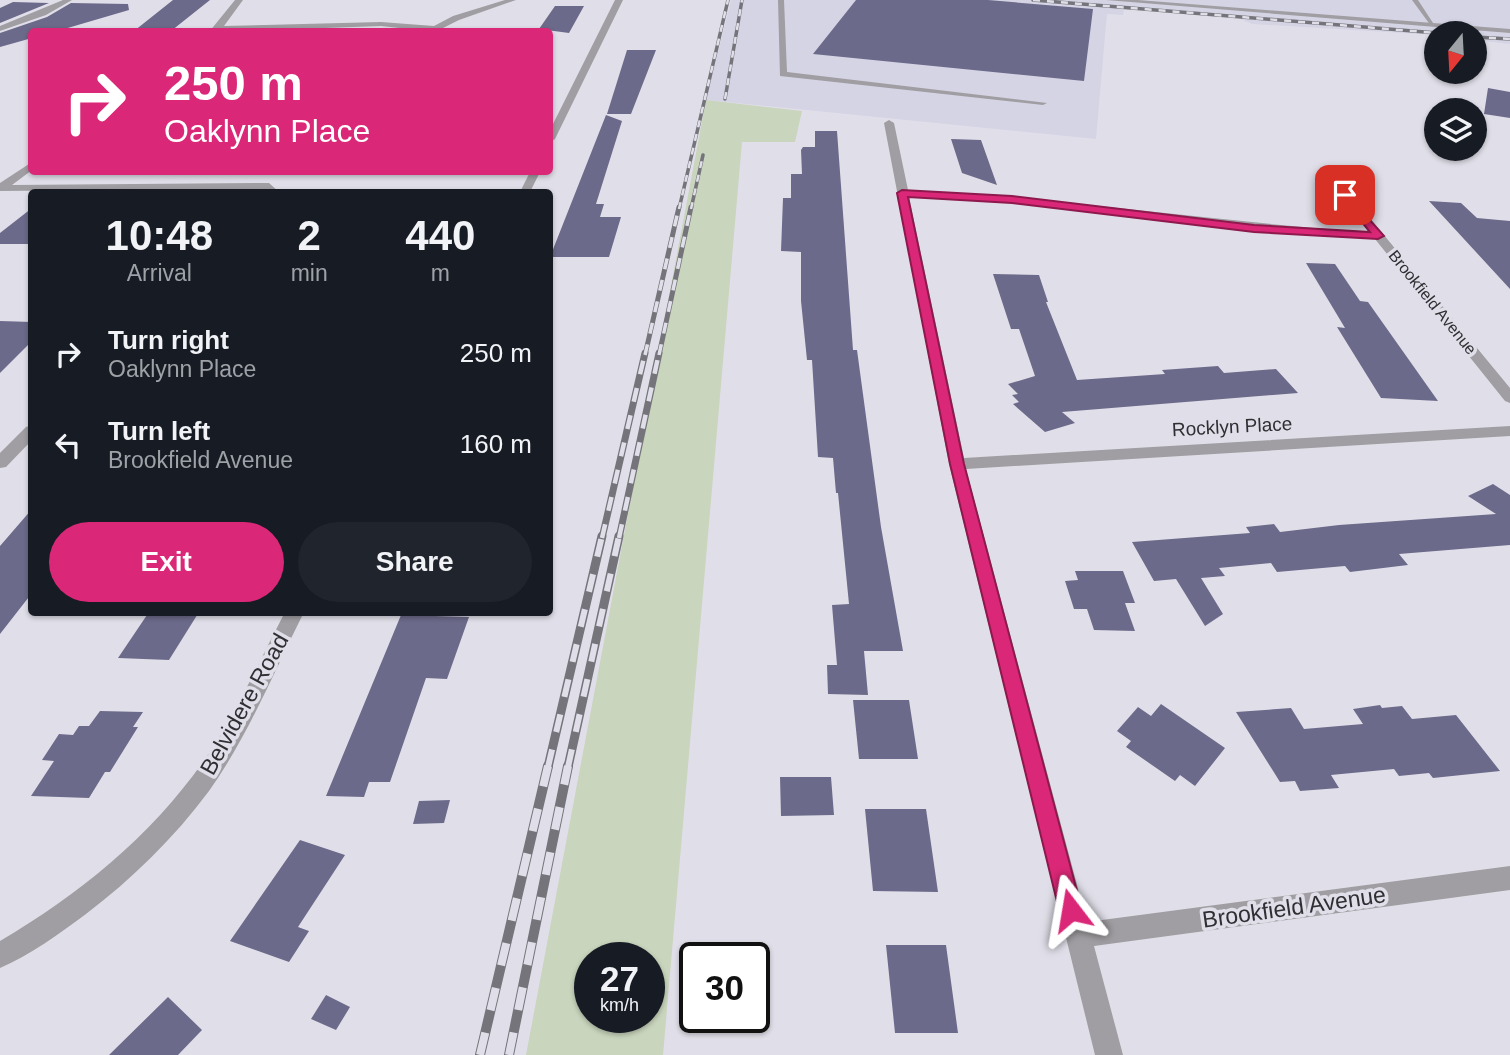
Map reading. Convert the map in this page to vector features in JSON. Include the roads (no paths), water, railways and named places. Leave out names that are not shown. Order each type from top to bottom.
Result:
[{"type":"street","points":[[0,29],[43,13],[68,0]]},
{"type":"street","points":[[217,28],[233,12],[239,0]]},
{"type":"street","points":[[436,28],[512,0]]},
{"type":"street","points":[[553,133],[619,0]]},
{"type":"street","points":[[1110,0],[1424,24]]},
{"type":"street","points":[[262,28],[381,23],[417,28]]},
{"type":"street","points":[[1488,29],[1510,31]]},
{"type":"street","points":[[889,123],[957,464],[1109,1055]]},
{"type":"street","points":[[0,188],[28,168]]},
{"type":"street","name":"Brookfield Avenue","points":[[1328,174],[1510,398]]},
{"type":"street","points":[[0,188],[271,189]]},
{"type":"street","points":[[902,193],[1012,200],[1254,228],[1378,236]]},
{"type":"street","name":"Rocklyn Place","points":[[957,464],[1510,430]]},
{"type":"street","points":[[0,463],[28,434]]},
{"type":"street","name":"Belvidere Road","points":[[0,955],[30,939],[92,895],[145,848],[191,797],[222,751],[293,616]]},
{"type":"street","name":"Brookfield Avenue","points":[[1077,936],[1510,878]]},
{"type":"lane","points":[[781,0],[783,75],[1043,103]]},
{"type":"lane","points":[[1415,0],[1430,21]]},
{"type":"railway","points":[[679,209],[728,0]]},
{"type":"railway","points":[[725,99],[742,0]]},
{"type":"railway","points":[[1033,0],[1424,32]]},
{"type":"railway","points":[[1488,38],[1510,39]]},
{"type":"railway","points":[[691,209],[703,155]]},
{"type":"railway","points":[[645,355],[679,207]]},
{"type":"railway","points":[[659,355],[691,207]]},
{"type":"railway","points":[[602,538],[645,353]]},
{"type":"railway","points":[[619,538],[659,353]]},
{"type":"railway","points":[[548,767],[602,536]]},
{"type":"railway","points":[[568,767],[619,536]]},
{"type":"railway","points":[[480,1055],[548,766]]},
{"type":"railway","points":[[509,1055],[568,766]]}]
